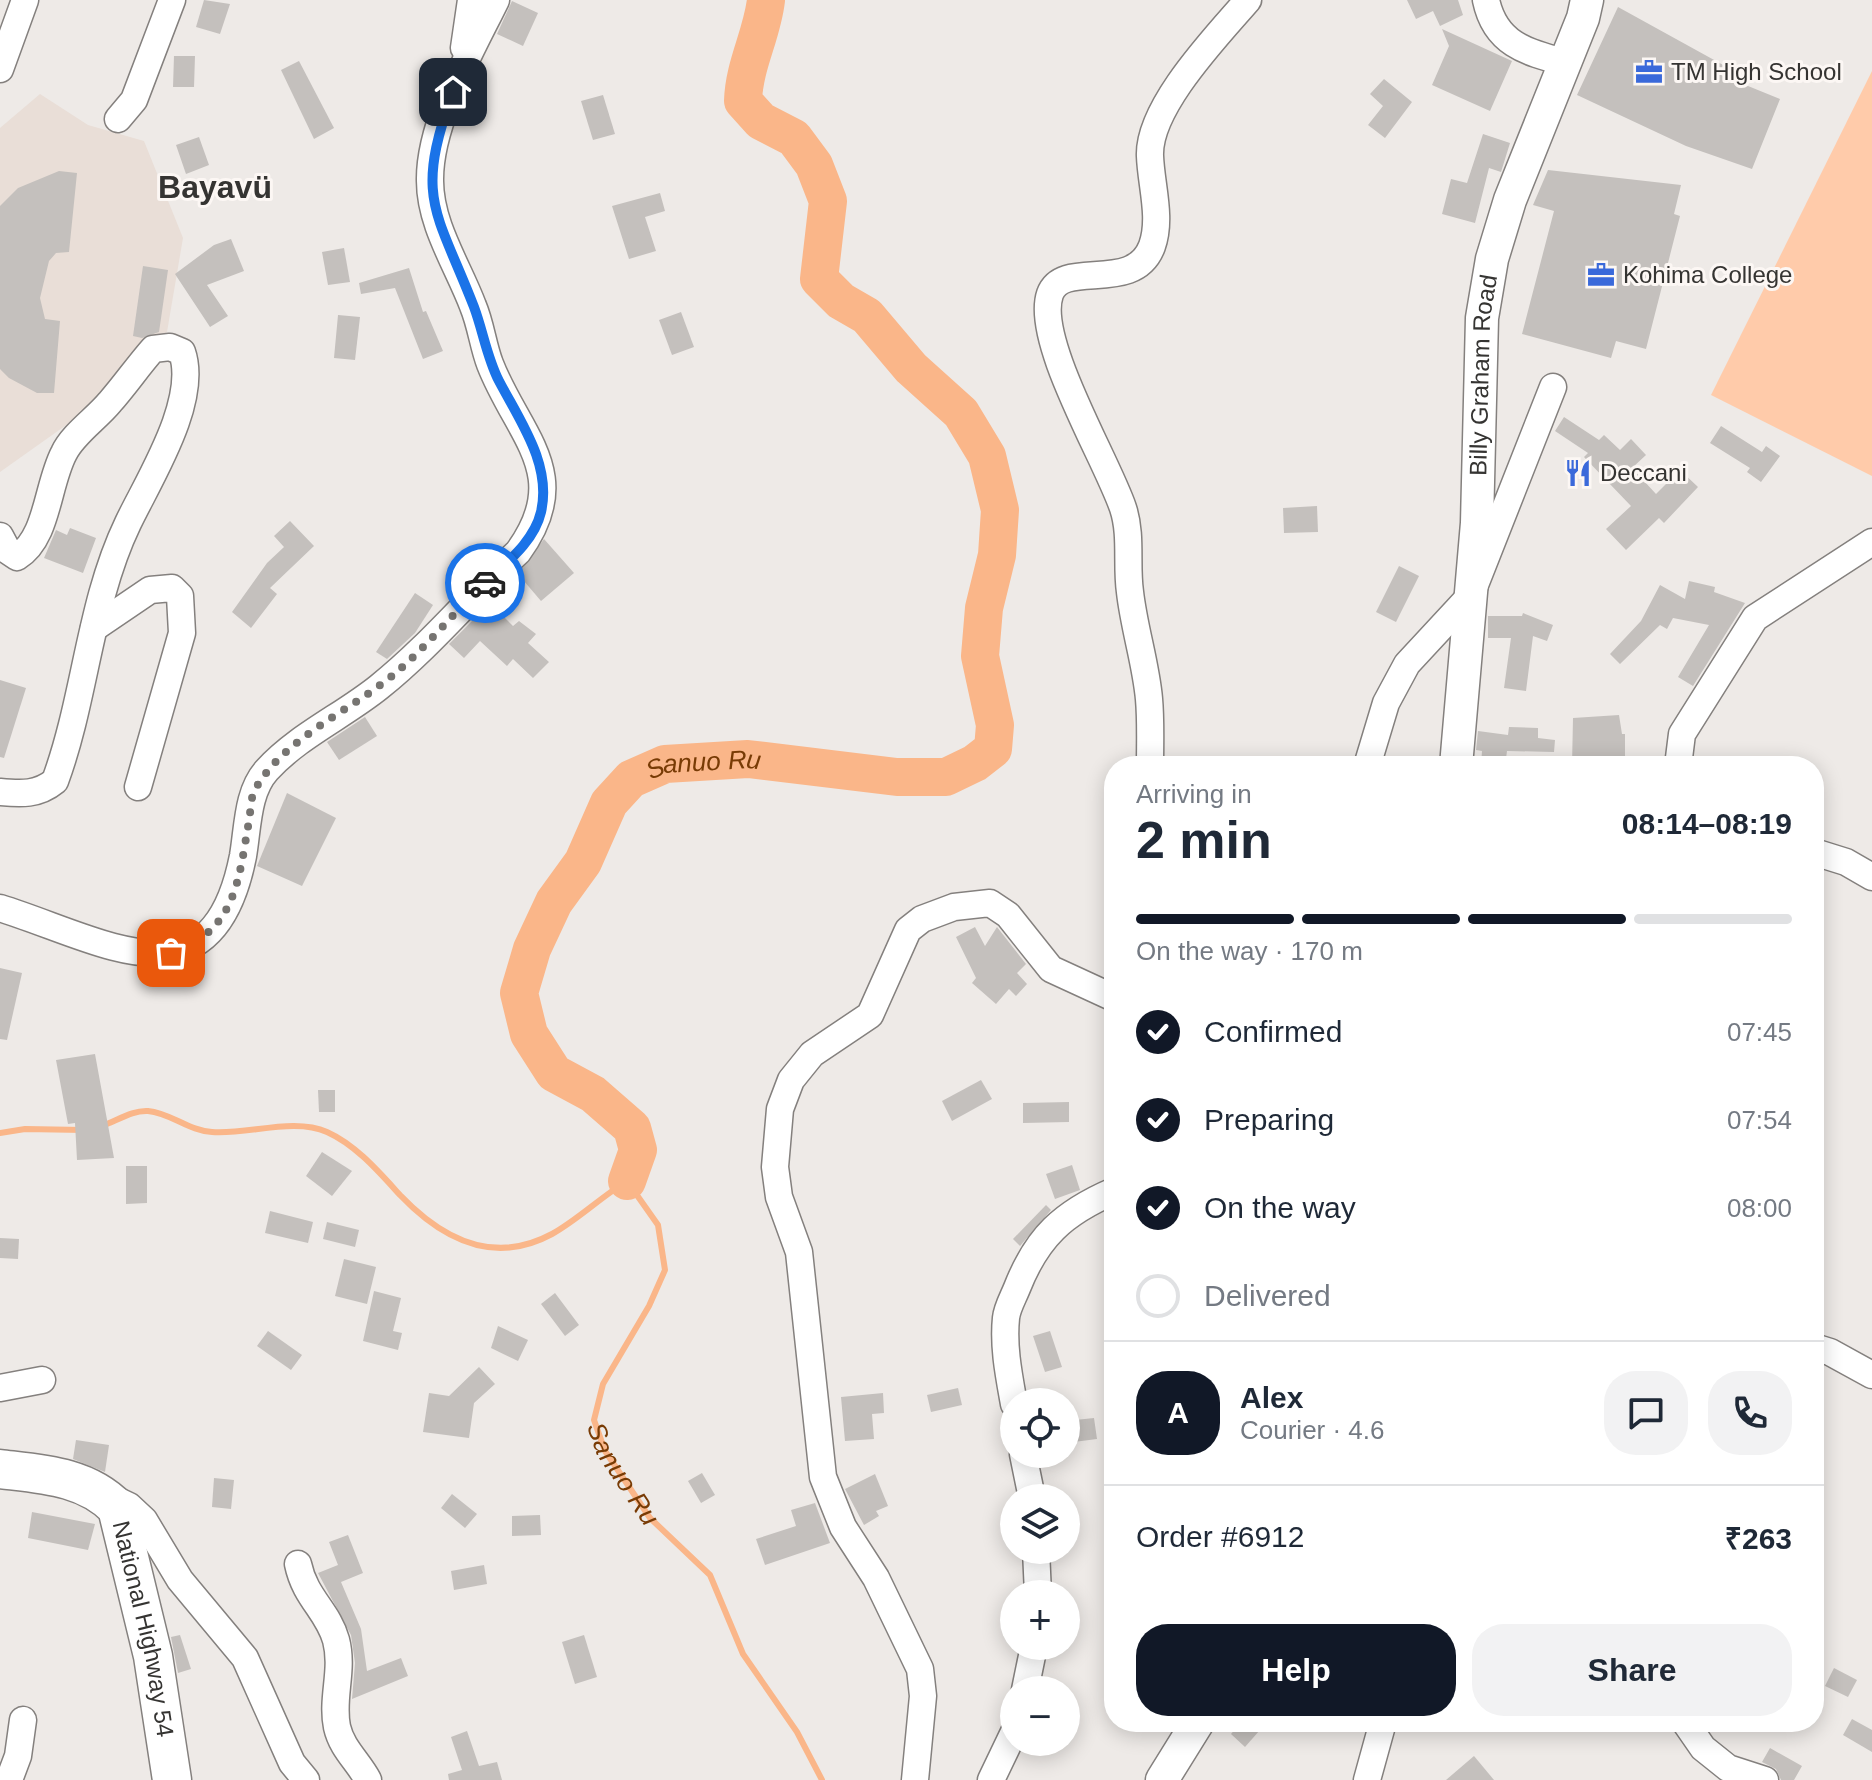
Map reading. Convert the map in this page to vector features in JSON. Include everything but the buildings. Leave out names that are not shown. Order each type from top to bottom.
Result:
[{"type":"highway","name":"National Highway 54","points":[[0,1469],[59,1476],[102,1492],[117,1508],[153,1656],[172,1780]]},
{"type":"main road","name":"Billy Graham Road","points":[[1457,756],[1481,457],[1478,373],[1489,274],[1510,200],[1583,18],[1587,0]]},
{"type":"main road","points":[[1162,1780],[1192,1732]]},
{"type":"street","points":[[0,69],[25,0]]},
{"type":"street","points":[[118,119],[134,100],[172,0]]},
{"type":"street","points":[[460,74],[471,0]]},
{"type":"street","points":[[0,908],[141,954],[171,953],[196,944],[216,929],[232,900],[254,790],[266,770],[297,743],[358,704],[402,668],[518,552],[533,531],[541,512],[541,473],[522,421],[491,365],[475,311],[434,209],[430,180],[434,148],[460,74],[496,0]]},
{"type":"street","points":[[1150,756],[1149,699],[1130,591],[1124,511],[1102,465],[1053,342],[1047,309],[1052,290],[1063,280],[1131,270],[1142,263],[1156,232],[1150,154],[1155,129],[1186,72],[1248,0]]},
{"type":"street","points":[[1486,0],[1493,26],[1514,44],[1564,62]]},
{"type":"street","points":[[0,536],[8,551],[17,557],[30,549],[41,526],[54,473],[66,448],[110,402],[153,349],[170,347],[182,352],[186,365],[169,446],[128,524],[103,588],[55,781],[44,790],[26,794],[0,792]]},
{"type":"street","points":[[1370,756],[1380,719],[1407,664],[1471,595],[1553,387]]},
{"type":"street","points":[[1679,756],[1682,734],[1755,618],[1872,542]]},
{"type":"street","points":[[94,628],[150,590],[172,588],[180,596],[182,633],[138,787]]},
{"type":"street","points":[[1824,855],[1846,862],[1872,877]]},
{"type":"street","points":[[915,1780],[923,1696],[920,1669],[876,1578],[843,1527],[823,1477],[799,1252],[779,1197],[775,1167],[780,1109],[791,1080],[812,1054],[870,1015],[908,930],[922,919],[954,907],[990,903],[1008,915],[1051,969],[1104,993]]},
{"type":"street","points":[[1011,1388],[1006,1361],[1006,1315],[1027,1262],[1057,1222],[1104,1196]]},
{"type":"street","points":[[1824,1350],[1872,1375]]},
{"type":"street","points":[[0,1388],[42,1380]]},
{"type":"street","points":[[102,1492],[129,1506],[144,1520],[180,1580],[245,1658],[292,1763],[306,1780]]},
{"type":"street","points":[[298,1564],[303,1586],[336,1638],[340,1673],[337,1726],[344,1745],[368,1780]]},
{"type":"street","points":[[9,1780],[18,1756],[23,1720]]},
{"type":"street","points":[[1367,1780],[1380,1732]]},
{"type":"street","points":[[1692,1732],[1703,1748],[1728,1768],[1765,1780]]},
{"type":"street","points":[[991,1780],[1002,1756]]},
{"type":"shaded area","points":[[1872,71],[1872,476],[1711,395]]},
{"type":"shaded area","points":[[40,94],[88,125],[144,141],[183,238],[167,332],[86,411],[0,472],[0,128]]},
{"type":"waterway","name":"Sanuo Ru","points":[[627,1181],[638,1150],[632,1128],[593,1094],[554,1073],[529,1034],[519,993],[532,949],[554,902],[583,862],[609,803],[631,779],[665,764],[748,759],[897,777],[946,777],[975,763],[993,749],[995,725],[980,656],[984,608],[997,555],[1000,510],[987,456],[961,413],[911,368],[867,316],[841,301],[819,279],[828,201],[814,165],[794,138],[761,121],[743,101],[746,75],[766,0]]},
{"type":"waterway","name":"Sanuo Ru","points":[[102,1126],[130,1114],[148,1111],[212,1132],[285,1126],[327,1132],[357,1152],[433,1224],[470,1243],[489,1247],[509,1248],[552,1234],[627,1181],[658,1225],[665,1270],[649,1306],[603,1384],[594,1420],[605,1451],[650,1518],[710,1575],[743,1654],[797,1732],[822,1780]]},
{"type":"waterway","points":[[0,1133],[25,1129],[84,1130]]},
{"type":"way so far","points":[[171,953],[196,944],[216,929],[225,915],[238,878],[254,790],[266,770],[297,743],[358,704],[402,668],[485,583]]},
{"type":"place","name":"TM High School","points":[[1649,72]]},
{"type":"place","name":"Kohima College","points":[[1601,275]]},
{"type":"place","name":"Deccani","points":[[1578,473]]},
{"type":"district","name":"Bayavü","points":[[215,187]]},
{"type":"route","points":[[453,92],[434,148],[430,180],[434,209],[475,311],[491,365],[522,421],[541,473],[541,512],[533,531],[518,552],[485,583]]}]
